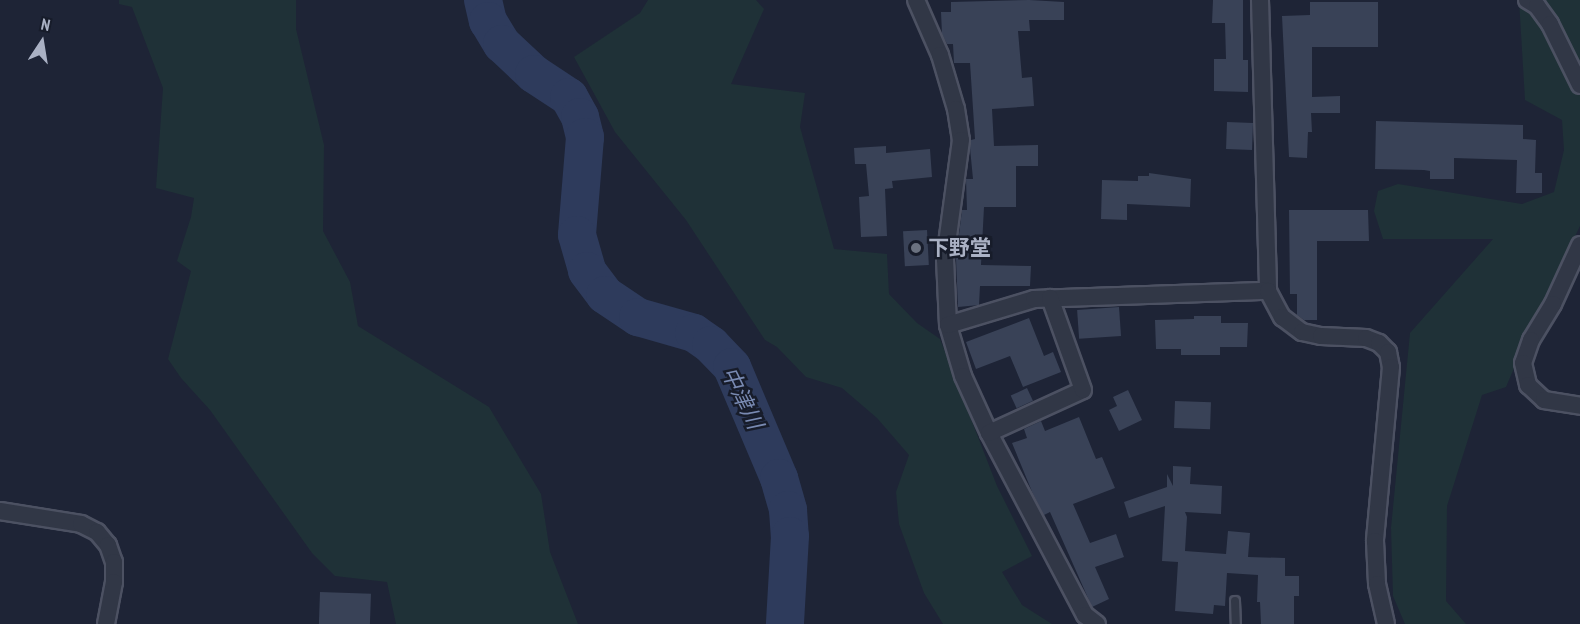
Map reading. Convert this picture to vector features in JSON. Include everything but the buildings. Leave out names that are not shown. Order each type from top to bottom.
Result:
[{"type":"street","points":[[916,0],[940,55],[956,109],[961,140],[945,259],[948,324],[963,376],[989,433],[1085,615],[1097,624]]},
{"type":"street","points":[[1260,0],[1268,291],[1282,317],[1302,332],[1321,336],[1366,338],[1379,343],[1388,352],[1391,367],[1375,541],[1377,584],[1386,624]]},
{"type":"street","points":[[1527,0],[1537,6],[1550,24],[1580,85]]},
{"type":"street","points":[[1580,245],[1553,304],[1531,340],[1523,363],[1528,385],[1544,400],[1580,406]]},
{"type":"street","points":[[948,324],[1034,299],[1268,291]]},
{"type":"street","points":[[989,433],[1083,390],[1050,298]]},
{"type":"street","points":[[0,511],[81,524],[97,532],[108,545],[114,562],[114,582],[106,624]]},
{"type":"lane","points":[[1235,601],[1236,624]]},
{"type":"shaded area","points":[[119,0],[296,0],[296,29],[324,145],[323,231],[350,282],[358,326],[489,407],[541,494],[550,552],[578,624],[396,624],[387,582],[335,576],[312,553],[210,410],[181,378],[168,359],[191,271],[177,261],[191,217],[194,198],[156,188],[163,88],[132,7],[119,4]]},
{"type":"shaded area","points":[[648,0],[756,0],[764,9],[731,84],[805,93],[800,127],[834,249],[887,254],[889,294],[917,323],[940,339],[997,486],[1032,556],[1002,572],[1022,605],[1052,624],[943,624],[924,593],[899,524],[896,492],[909,455],[877,418],[842,388],[806,377],[777,347],[765,340],[686,220],[615,132],[574,57],[640,13]]},
{"type":"shaded area","points":[[1519,0],[1580,0],[1580,226],[1540,307],[1506,387],[1482,395],[1447,506],[1446,601],[1466,624],[1405,624],[1393,596],[1391,528],[1410,333],[1493,239],[1383,239],[1374,211],[1378,191],[1398,184],[1522,204],[1554,192],[1564,150],[1562,120],[1525,100]]},
{"type":"waterway","name":"中津川","points":[[483,0],[488,21],[502,44],[534,74],[569,97],[580,117],[585,137],[577,235],[587,271],[605,295],[638,317],[694,333],[711,345],[732,367],[779,478],[788,510],[790,536],[785,624]]},
{"type":"place","name":"下野堂","points":[[916,248]]}]
